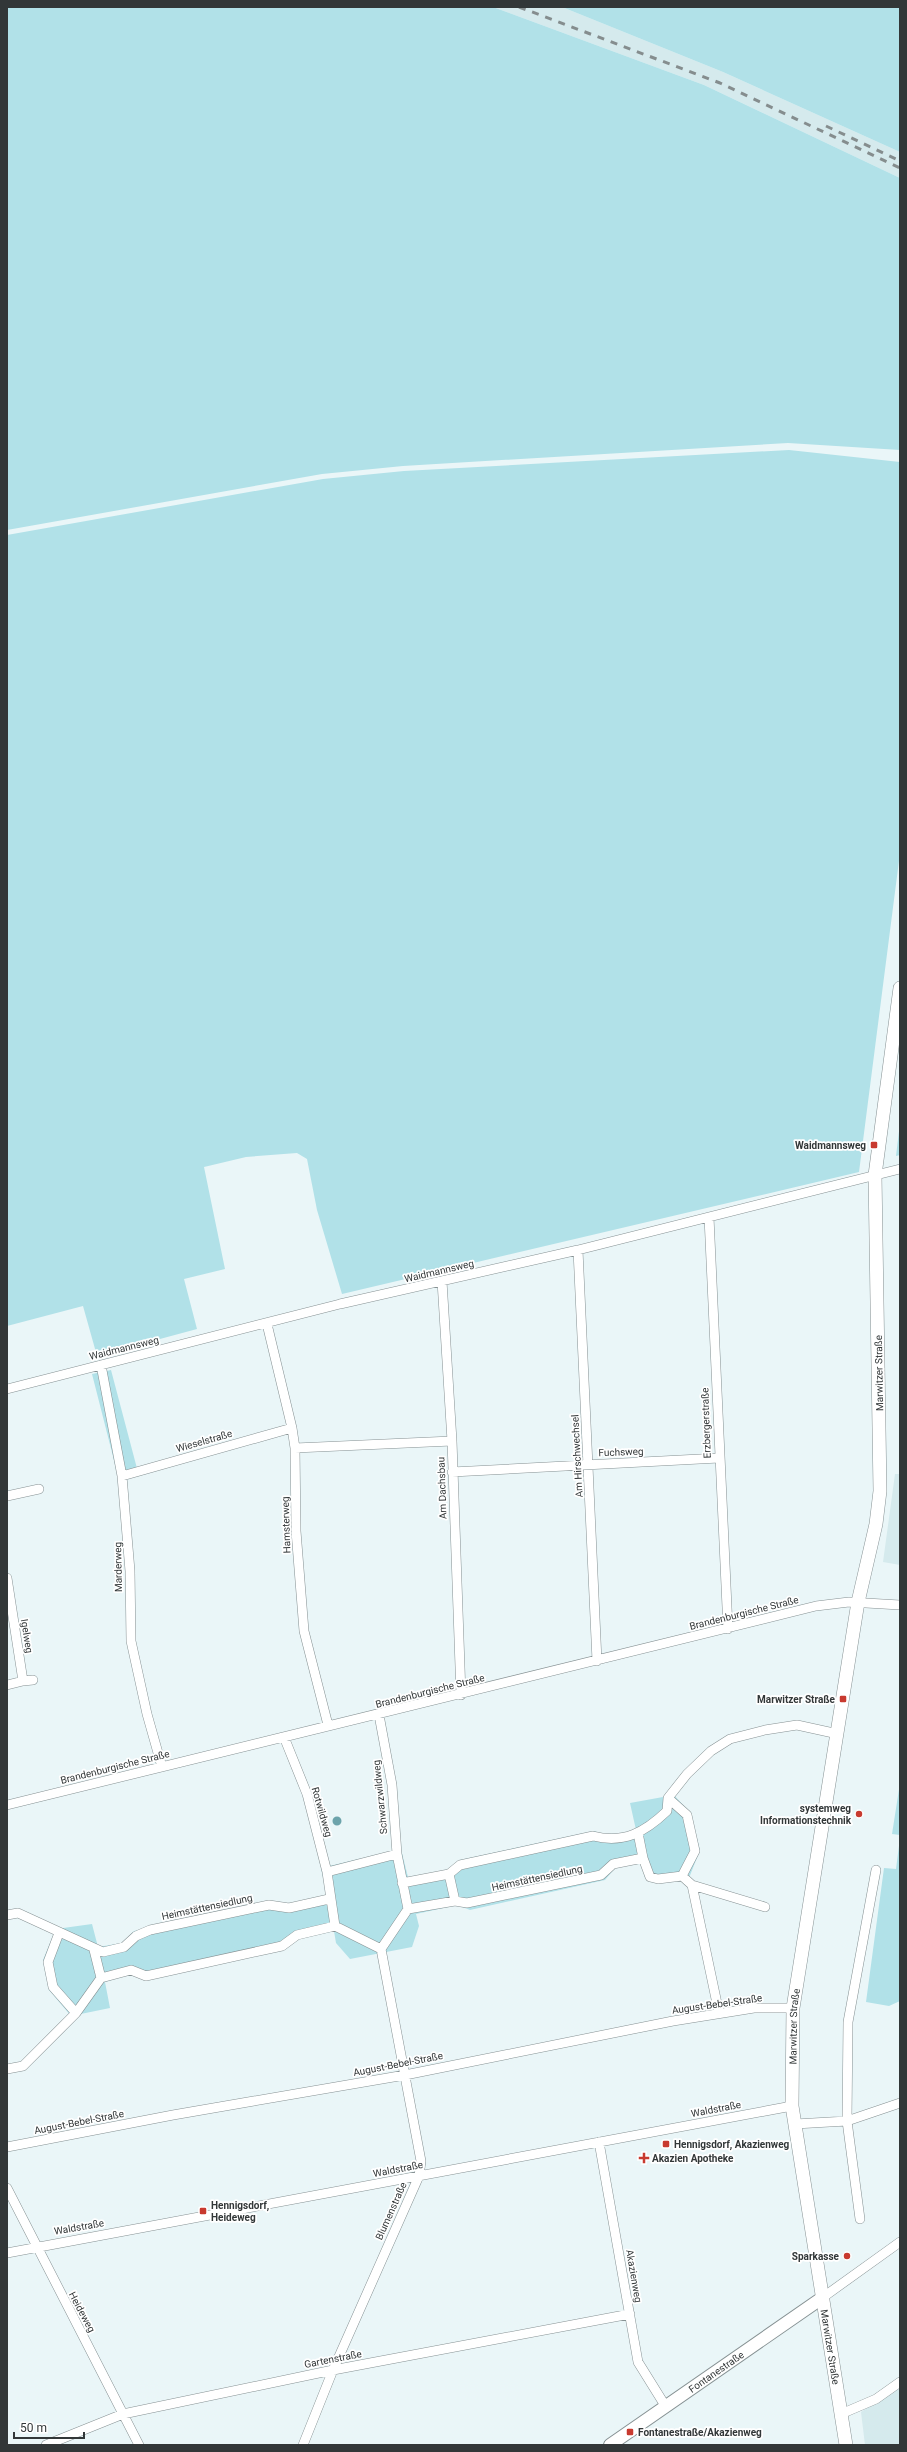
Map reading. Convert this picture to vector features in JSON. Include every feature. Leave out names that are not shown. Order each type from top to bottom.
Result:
[{"type":"main road","name":"Marwitzer Straße","points":[[846,2445],[792,2106],[793,2008],[858,1602],[876,1524],[880,1491],[875,1175],[900,988]]},
{"type":"street","name":"Waidmannsweg","points":[[7,1389],[442,1281],[578,1250],[900,1168]]},
{"type":"street","name":"Erzbergerstraße","points":[[708,1217],[728,1629]]},
{"type":"street","name":"Am Hirschwechsel","points":[[578,1250],[597,1661]]},
{"type":"street","name":"Am Dachsbau","points":[[442,1281],[452,1441],[461,1695]]},
{"type":"street","name":"Hamsterweg","points":[[267,1324],[292,1428],[295,1448],[300,1599],[304,1631],[328,1725]]},
{"type":"street","name":"Marderweg","points":[[101,1365],[122,1476],[130,1571],[131,1641],[147,1714],[162,1767]]},
{"type":"street","name":"Wieselstraße","points":[[122,1476],[292,1428]]},
{"type":"street","points":[[295,1448],[452,1441]]},
{"type":"street","name":"Fuchsweg","points":[[452,1472],[719,1458]]},
{"type":"street","points":[[7,1496],[39,1489]]},
{"type":"street","name":"Igelweg","points":[[7,1578],[23,1681]]},
{"type":"street","name":"Brandenburgische Straße","points":[[7,1805],[328,1725],[379,1715],[461,1695],[816,1606],[839,1602],[900,1605]]},
{"type":"street","points":[[7,1685],[33,1680]]},
{"type":"street","name":"Schwarzwildweg","points":[[379,1715],[392,1785],[397,1854]]},
{"type":"street","points":[[402,1883],[449,1874],[460,1865],[593,1836],[608,1840],[638,1833],[650,1828],[667,1811],[668,1798],[700,1761],[719,1745],[730,1739],[765,1730],[798,1725],[838,1734]]},
{"type":"street","name":"Rotwildweg","points":[[284,1737],[307,1794],[327,1872]]},
{"type":"street","points":[[668,1798],[687,1815],[695,1851],[682,1876]]},
{"type":"street","points":[[638,1833],[643,1858],[650,1877],[658,1880],[682,1876]]},
{"type":"street","points":[[7,2069],[23,2066],[76,2013],[101,1978],[131,1970],[146,1976],[282,1946],[297,1935],[335,1926],[381,1949],[408,1909],[397,1854],[327,1872],[329,1899],[335,1926]]},
{"type":"street","name":"Heimstättensiedlung","points":[[408,1909],[455,1901],[467,1904],[601,1875],[613,1864],[643,1858]]},
{"type":"street","points":[[860,2219],[847,2121],[848,2022],[876,1870]]},
{"type":"street","points":[[449,1874],[455,1901]]},
{"type":"street","points":[[682,1876],[692,1885],[765,1907]]},
{"type":"street","points":[[692,1885],[719,2013]]},
{"type":"street","name":"Heimstättensiedlung","points":[[7,1915],[18,1913],[48,1925],[59,1933],[94,1950],[103,1952],[124,1947],[136,1936],[157,1929],[269,1905],[289,1908],[329,1899]]},
{"type":"street","points":[[59,1933],[48,1962],[53,1987],[76,2013]]},
{"type":"street","name":"Blumenstraße","points":[[303,2445],[333,2370],[419,2176],[421,2161],[381,1949]]},
{"type":"street","points":[[94,1950],[101,1978]]},
{"type":"street","name":"August-Bebel-Straße","points":[[7,2147],[173,2115],[404,2075],[719,2013],[754,2008],[793,2008]]},
{"type":"street","points":[[795,2124],[847,2121],[900,2103]]},
{"type":"street","name":"Waldstraße","points":[[7,2252],[792,2106]]},
{"type":"street","name":"Akazienweg","points":[[599,2142],[638,2362],[666,2407]]},
{"type":"street","name":"Heideweg","points":[[7,2188],[139,2445]]},
{"type":"street","points":[[822,2298],[900,2242]]},
{"type":"street","name":"Fontanestraße","points":[[610,2445],[822,2298]]},
{"type":"street","name":"Gartenstraße","points":[[46,2445],[123,2414],[333,2370],[630,2314]]},
{"type":"street","points":[[841,2414],[876,2399],[900,2382]]},
{"type":"shaded area","points":[[7,7],[493,7],[704,85],[900,178],[900,450],[788,443],[403,466],[322,474],[7,530]]},
{"type":"shaded area","points":[[493,7],[562,7],[723,72],[900,152],[900,178],[704,85]]},
{"type":"shaded area","points":[[562,7],[900,7],[900,152],[723,72]]},
{"type":"shaded area","points":[[789,450],[900,462],[900,853],[859,1172],[342,1294],[317,1210],[307,1159],[297,1153],[246,1157],[204,1167],[225,1269],[184,1279],[197,1329],[97,1356],[83,1306],[7,1326],[7,535],[323,479],[404,471]]},
{"type":"shaded area","points":[[900,1123],[900,1155],[896,1156]]},
{"type":"shaded area","points":[[111,1370],[139,1476],[119,1480],[92,1374]]},
{"type":"shaded area","points":[[895,1474],[900,1474],[900,1565],[883,1562]]},
{"type":"shaded area","points":[[900,1783],[900,1835],[892,1834]]},
{"type":"shaded area","points":[[674,1795],[690,1813],[700,1850],[689,1878],[657,1883],[645,1878],[642,1862],[616,1867],[605,1880],[470,1910],[457,1905],[416,1914],[419,1926],[412,1947],[350,1959],[336,1943],[334,1931],[295,1940],[281,1949],[130,1974],[105,1982],[110,2008],[71,2016],[49,1990],[43,1960],[56,1929],[92,1924],[98,1947],[122,1943],[134,1931],[271,1901],[287,1904],[327,1896],[321,1868],[401,1849],[408,1877],[450,1870],[460,1860],[594,1831],[609,1837],[636,1830],[630,1803]]},
{"type":"shaded area","points":[[337,1816],[342,1821],[337,1826],[332,1821]]},
{"type":"shaded area","points":[[900,1838],[900,2001],[889,2006],[866,2002],[884,1868],[896,1869]]},
{"type":"shaded area","points":[[900,2386],[900,2445],[865,2445],[861,2412]]},
{"type":"railway","points":[[519,7],[720,83],[900,168]]},
{"type":"railway","points":[[826,126],[900,161]]},
{"type":"place","name":"Waidmannsweg","points":[[874,1145]]},
{"type":"place","name":"Marwitzer Straße","points":[[843,1699]]},
{"type":"place","name":"systemweg Informationstechnik","points":[[859,1814]]},
{"type":"place","name":"Hennigsdorf, Akazienweg","points":[[666,2144]]},
{"type":"place","name":"Akazien Apotheke","points":[[644,2158]]},
{"type":"place","name":"Hennigsdorf, Heideweg","points":[[203,2211]]},
{"type":"place","name":"Sparkasse","points":[[847,2256]]},
{"type":"place","name":"Fontanestraße/Akazienweg","points":[[630,2432]]}]
